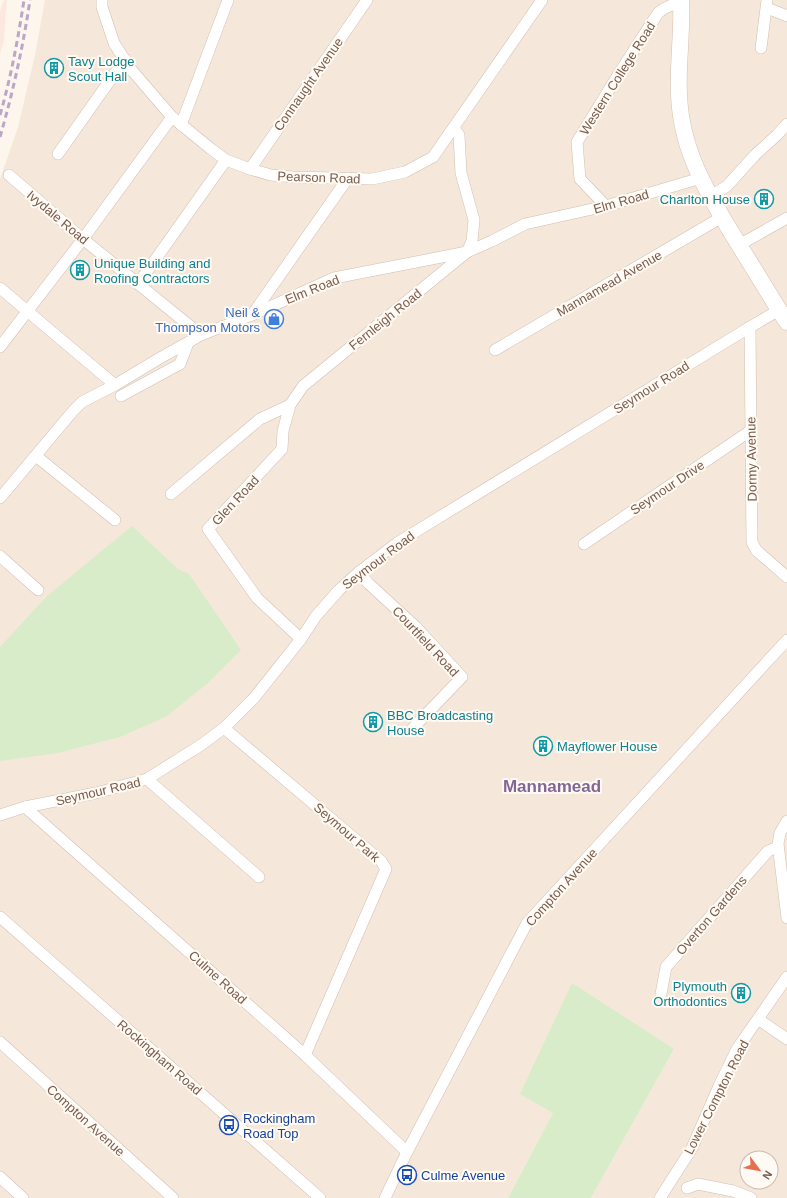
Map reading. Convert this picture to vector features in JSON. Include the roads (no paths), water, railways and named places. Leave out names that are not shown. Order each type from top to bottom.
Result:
[{"type":"main road","points":[[681,2],[678,86],[686,144],[701,178],[722,217],[783,316]]},
{"type":"street","name":"Pearson Road","points":[[102,0],[102,8],[114,43],[129,67],[172,117],[226,160],[250,169],[271,175],[293,178],[372,179],[405,172],[434,157],[454,128]]},
{"type":"street","points":[[181,125],[228,0]]},
{"type":"street","name":"Connaught Avenue","points":[[250,169],[367,0]]},
{"type":"street","points":[[467,252],[472,241],[474,220],[461,173],[459,135],[454,128],[542,0]]},
{"type":"street","name":"Western College Road","points":[[606,206],[580,179],[577,142],[658,13],[666,7],[681,2]]},
{"type":"street","points":[[761,48],[767,4],[787,16]]},
{"type":"street","points":[[58,154],[125,59]]},
{"type":"street","points":[[0,347],[83,239],[172,117]]},
{"type":"street","points":[[711,196],[727,186],[755,155],[787,124]]},
{"type":"street","points":[[138,284],[226,160]]},
{"type":"street","name":"Ivydale Road","points":[[9,175],[83,239],[202,335]]},
{"type":"street","points":[[252,315],[348,178]]},
{"type":"street","name":"Elm Road","points":[[0,498],[82,402],[115,385],[202,335],[252,315],[334,278],[467,252],[526,224],[606,206],[701,178]]},
{"type":"street","name":"Mannamead Avenue","points":[[495,350],[722,217]]},
{"type":"street","points":[[739,245],[787,218]]},
{"type":"street","name":"Fernleigh Road","points":[[303,386],[467,252]]},
{"type":"street","points":[[0,288],[115,385]]},
{"type":"street","name":"Seymour Road","points":[[0,814],[147,779],[201,745],[224,728],[254,698],[301,639],[316,616],[339,590],[396,543],[750,327],[783,316]]},
{"type":"street","name":"Dormy Avenue","points":[[750,327],[752,542],[756,550],[787,577]]},
{"type":"street","points":[[121,396],[180,364],[188,342]]},
{"type":"street","name":"Glen Road","points":[[301,639],[257,598],[208,530],[282,449],[284,431],[290,405],[303,386]]},
{"type":"street","points":[[171,494],[260,419],[290,405]]},
{"type":"street","name":"Seymour Drive","points":[[584,544],[750,431]]},
{"type":"street","points":[[36,456],[115,520]]},
{"type":"street","points":[[0,556],[38,590]]},
{"type":"street","name":"Courtfield Road","points":[[359,572],[369,584],[416,627],[462,677],[413,728]]},
{"type":"street","name":"Compton Avenue","points":[[386,1198],[407,1152],[526,923],[787,640]]},
{"type":"street","name":"Seymour Park","points":[[224,728],[381,861],[386,869],[306,1055]]},
{"type":"street","points":[[147,779],[259,877]]},
{"type":"street","name":"Culme Road","points":[[25,807],[306,1055],[407,1152]]},
{"type":"street","points":[[787,821],[780,833],[778,847],[787,918]]},
{"type":"street","name":"Overton Gardens","points":[[661,994],[666,967],[768,851],[778,847]]},
{"type":"street","name":"Rockingham Road","points":[[0,917],[320,1198]]},
{"type":"street","name":"Lower Compton Road","points":[[660,1198],[692,1148],[718,1086],[737,1049],[787,978]]},
{"type":"street","points":[[758,1019],[787,1039]]},
{"type":"street","name":"Compton Avenue","points":[[0,1042],[173,1198]]},
{"type":"street","points":[[0,1177],[24,1198]]},
{"type":"street","points":[[673,1178],[687,1193],[698,1184],[733,1191],[751,1198]]},
{"type":"railway","points":[[0,115],[14,58],[24,0]]},
{"type":"railway","points":[[0,137],[17,69],[30,0]]},
{"type":"place","name":"Tavy Lodge Scout Hall","points":[[54,68]]},
{"type":"place","name":"Charlton House","points":[[764,199]]},
{"type":"place","name":"Unique Building and Roofing Contractors","points":[[80,270]]},
{"type":"place","name":"Neil & Thompson Motors","points":[[274,319]]},
{"type":"place","name":"BBC Broadcasting House","points":[[373,722]]},
{"type":"place","name":"Mayflower House","points":[[543,746]]},
{"type":"place","name":"Plymouth Orthodontics","points":[[741,993]]},
{"type":"place","name":"Rockingham Road Top","points":[[229,1125]]},
{"type":"place","name":"Culme Avenue","points":[[407,1175]]},
{"type":"district","name":"Mannamead","points":[[552,786]]}]
